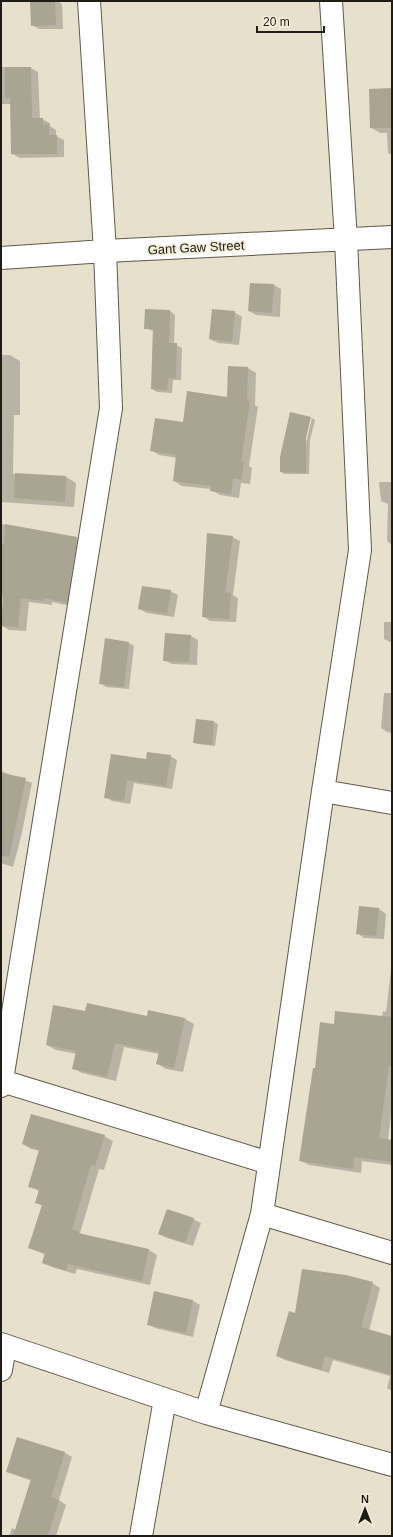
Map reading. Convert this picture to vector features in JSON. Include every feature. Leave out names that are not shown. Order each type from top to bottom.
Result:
[{"type":"street","points":[[89,1],[105,251],[111,408],[1,1084],[269,1163]]},
{"type":"street","points":[[206,1413],[262,1214],[323,791],[360,550],[346,240],[331,1]]},
{"type":"street","name":"Gant Gaw Street","points":[[1,258],[105,251],[392,238]]},
{"type":"street","points":[[323,791],[392,803]]},
{"type":"street","points":[[262,1214],[392,1253]]},
{"type":"street","points":[[1,1370],[3,1345],[206,1413],[392,1465]]},
{"type":"street","points":[[141,1536],[165,1399]]},
{"type":"building","points":[[30,1],[55,1],[56,25],[31,26]]},
{"type":"building","points":[[5,67],[31,67],[32,118],[43,118],[43,125],[49,124],[49,135],[57,135],[57,154],[11,154],[10,98],[5,98]]},
{"type":"building","points":[[392,88],[392,128],[370,128],[369,89]]},
{"type":"building","points":[[250,283],[274,284],[272,313],[248,311]]},
{"type":"building","points":[[145,309],[170,310],[169,343],[177,343],[176,378],[168,378],[167,390],[151,389],[153,329],[144,329]]},
{"type":"building","points":[[212,309],[235,311],[232,342],[209,339]]},
{"type":"building","points":[[228,366],[248,367],[247,400],[250,401],[241,462],[244,462],[241,480],[233,478],[231,494],[210,491],[211,486],[173,481],[176,455],[150,451],[155,418],[183,422],[187,391],[227,397]]},
{"type":"building","points":[[290,412],[311,417],[306,438],[306,473],[280,472],[280,457]]},
{"type":"building","points":[[15,473],[66,476],[65,502],[14,498]]},
{"type":"building","points":[[5,524],[77,537],[67,603],[44,598],[44,601],[21,598],[18,627],[1,626],[3,595],[1,595],[1,544],[4,544]]},
{"type":"building","points":[[207,533],[233,536],[225,592],[231,593],[229,619],[202,617]]},
{"type":"building","points":[[142,586],[171,590],[167,614],[138,609]]},
{"type":"building","points":[[165,633],[191,635],[189,662],[163,661]]},
{"type":"building","points":[[105,638],[129,642],[124,687],[99,684]]},
{"type":"building","points":[[196,719],[214,721],[212,745],[193,743]]},
{"type":"building","points":[[147,752],[171,755],[166,786],[127,780],[124,801],[104,798],[111,754],[146,759]]},
{"type":"building","points":[[1,773],[26,778],[9,857],[1,856]]},
{"type":"building","points":[[359,906],[379,908],[376,936],[356,934]]},
{"type":"building","points":[[87,1003],[147,1016],[148,1010],[185,1018],[174,1068],[156,1064],[159,1052],[115,1043],[107,1077],[72,1069],[76,1051],[46,1045],[53,1005],[85,1011]]},
{"type":"building","points":[[335,1011],[392,1017],[392,1066],[389,1066],[379,1138],[392,1140],[392,1162],[354,1157],[353,1169],[299,1161],[313,1068],[315,1068],[320,1022],[334,1024]]},
{"type":"building","points":[[31,1114],[105,1135],[95,1166],[91,1165],[72,1229],[78,1231],[78,1233],[149,1249],[142,1281],[68,1264],[66,1271],[42,1263],[45,1253],[28,1248],[42,1205],[35,1203],[39,1190],[28,1187],[39,1150],[22,1144]]},
{"type":"building","points":[[167,1209],[194,1218],[185,1243],[158,1234]]},
{"type":"building","points":[[302,1269],[346,1275],[373,1282],[361,1327],[392,1336],[392,1375],[325,1356],[321,1370],[276,1356],[289,1311],[295,1313]]},
{"type":"building","points":[[154,1291],[193,1300],[186,1333],[147,1325]]},
{"type":"building","points":[[17,1437],[65,1452],[51,1497],[59,1500],[48,1536],[13,1536],[31,1479],[6,1472]]}]
